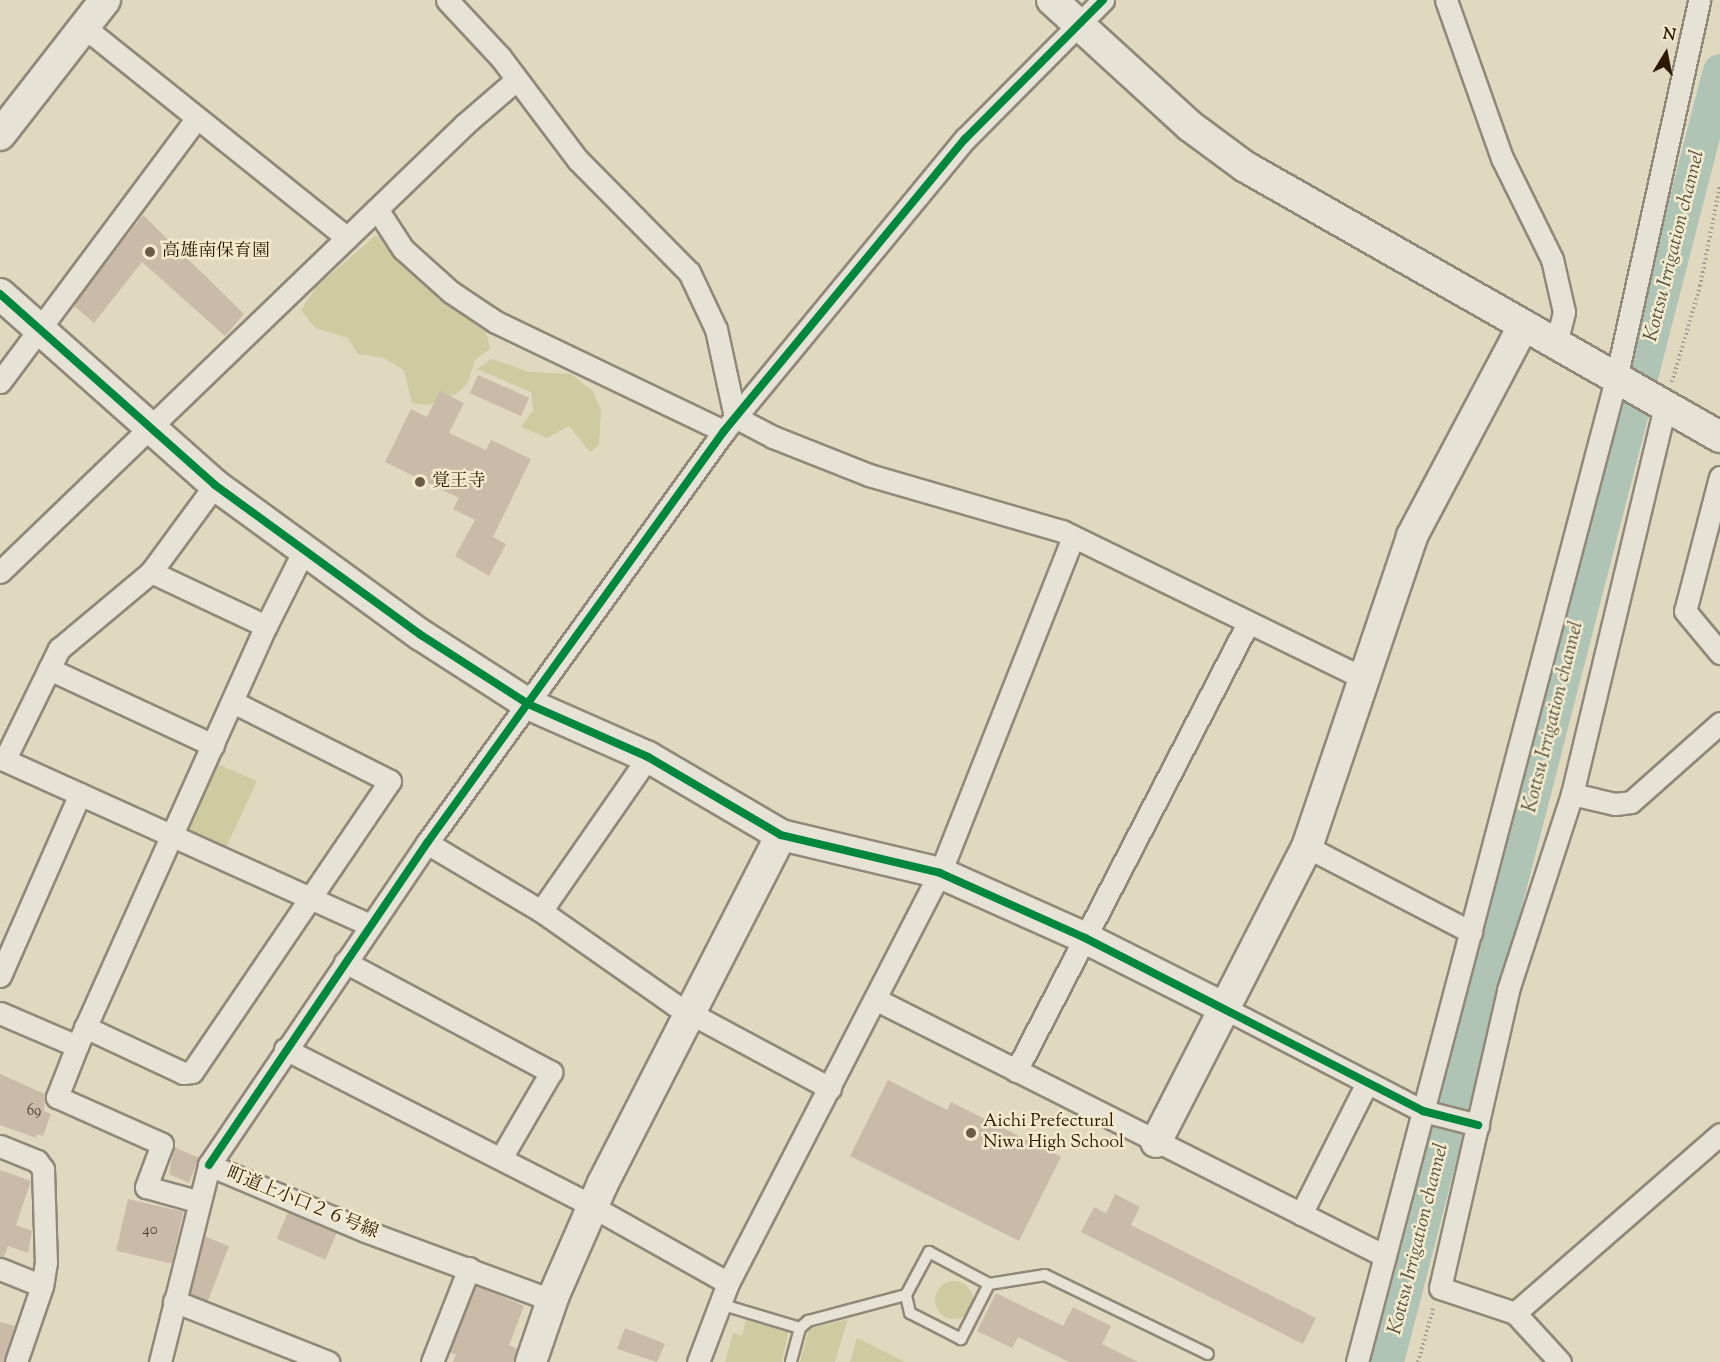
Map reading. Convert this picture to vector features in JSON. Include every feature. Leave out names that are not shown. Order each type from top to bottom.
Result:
[{"type":"street","points":[[0,135],[105,0]]},
{"type":"street","points":[[447,0],[516,80],[578,160],[689,272],[716,329],[729,424]]},
{"type":"street","points":[[1052,0],[1190,126],[1234,160],[1616,379],[1661,404],[1718,431]]},
{"type":"street","points":[[209,1165],[285,1049],[427,843],[729,424],[965,139],[1080,26],[1103,0]]},
{"type":"street","points":[[1446,0],[1502,159],[1552,259],[1564,312],[1556,345]]},
{"type":"street","points":[[1357,1362],[1616,379],[1700,0]]},
{"type":"street","points":[[84,27],[348,238]]},
{"type":"street","points":[[0,572],[377,209],[516,80]]},
{"type":"street","points":[[0,382],[197,118]]},
{"type":"street","points":[[377,209],[403,249],[451,292],[496,322],[729,424],[773,437],[868,476],[1073,537],[1363,678]]},
{"type":"street","points":[[0,294],[215,485],[305,548],[421,635],[528,704],[648,758],[781,835],[940,873],[1084,938],[1424,1111],[1478,1125]]},
{"type":"street","points":[[1156,1142],[1222,1008],[1307,848],[1412,536],[1523,326]]},
{"type":"street","points":[[1560,1362],[1515,1312],[1440,1288],[1508,990],[1572,794],[1661,404]]},
{"type":"street","points":[[1720,477],[1685,611],[1720,653]]},
{"type":"street","points":[[215,485],[151,572],[59,649],[2,759],[370,925]]},
{"type":"street","points":[[699,1357],[728,1283],[940,873],[1073,537]]},
{"type":"street","points":[[197,1201],[146,1187],[162,1144],[57,1097],[57,1091],[170,835],[266,626],[305,548]]},
{"type":"street","points":[[151,572],[266,626]]},
{"type":"street","points":[[1016,1071],[1248,623]]},
{"type":"street","points":[[49,669],[213,745]]},
{"type":"street","points":[[0,1013],[81,1037],[183,1073],[192,1072],[390,781],[233,702]]},
{"type":"street","points":[[1572,794],[1615,804],[1631,802],[1720,723]]},
{"type":"street","points":[[541,911],[648,758]]},
{"type":"street","points":[[0,976],[80,794]]},
{"type":"street","points":[[531,1362],[553,1297],[592,1207],[781,835]]},
{"type":"street","points":[[427,843],[541,911],[689,1013],[830,1088]]},
{"type":"street","points":[[1307,848],[1471,932]]},
{"type":"street","points":[[345,962],[551,1072],[501,1158]]},
{"type":"street","points":[[875,999],[1385,1256]]},
{"type":"street","points":[[285,1049],[501,1158],[728,1283]]},
{"type":"street","points":[[1301,1214],[1367,1083]]},
{"type":"street","points":[[1515,1312],[1720,1134]]},
{"type":"street","points":[[0,1146],[38,1161],[43,1169],[46,1243],[42,1286],[16,1362]]},
{"type":"street","name":"町道上小口２６号線","points":[[160,1362],[197,1201],[209,1165],[365,1231],[553,1297]]},
{"type":"street","points":[[432,1362],[469,1268]]},
{"type":"street","points":[[0,1269],[42,1286]]},
{"type":"street","points":[[174,1301],[328,1362]]},
{"type":"lane","points":[[989,1284],[961,1339],[910,1313],[906,1295],[929,1252],[989,1284],[1045,1275],[1208,1354]]},
{"type":"lane","points":[[790,1362],[801,1328],[808,1321],[906,1295]]},
{"type":"lane","points":[[720,1304],[801,1328]]},
{"type":"path","points":[[1661,404],[1700,286],[1720,185]]},
{"type":"path","points":[[1418,1362],[1440,1288]]},
{"type":"shaded area","points":[[375,236],[383,238],[389,251],[419,280],[485,327],[490,349],[475,360],[468,382],[458,393],[428,405],[412,403],[404,370],[384,358],[358,354],[348,338],[315,328],[301,310],[317,286]]},
{"type":"shaded area","points":[[492,359],[529,372],[571,374],[593,391],[601,410],[599,445],[590,452],[569,426],[547,438],[521,427],[533,410],[531,392],[477,369]]},
{"type":"shaded area","points":[[213,762],[257,781],[224,852],[189,835],[184,826]]},
{"type":"shaded area","points":[[954,1281],[967,1287],[973,1300],[967,1313],[954,1319],[941,1313],[935,1300],[941,1287]]},
{"type":"shaded area","points":[[848,1319],[835,1362],[800,1362],[809,1329]]},
{"type":"shaded area","points":[[746,1320],[788,1332],[782,1362],[725,1362],[733,1333],[742,1335]]},
{"type":"shaded area","points":[[857,1338],[905,1362],[850,1362]]},
{"type":"building","points":[[143,215],[244,314],[225,336],[142,262],[94,323],[73,305]]},
{"type":"building","points":[[478,375],[529,398],[521,416],[470,393]]},
{"type":"building","points":[[440,391],[464,403],[449,433],[486,450],[491,440],[531,459],[493,537],[506,544],[489,576],[455,556],[475,520],[453,509],[459,498],[385,462],[411,409],[427,417]]},
{"type":"building","points":[[0,1074],[45,1094],[44,1111],[51,1114],[43,1136],[37,1134],[36,1138],[0,1125]]},
{"type":"building","points":[[888,1080],[947,1110],[951,1102],[1061,1157],[1019,1241],[850,1156]]},
{"type":"building","points":[[174,1147],[199,1158],[189,1183],[169,1174]]},
{"type":"building","points":[[0,1170],[31,1181],[16,1225],[32,1231],[28,1253],[8,1246],[4,1257],[0,1257]]},
{"type":"building","points":[[1115,1194],[1140,1207],[1131,1225],[1316,1318],[1303,1344],[1081,1232],[1094,1207],[1106,1213]]},
{"type":"building","points":[[128,1199],[184,1212],[172,1263],[116,1251]]},
{"type":"building","points":[[288,1212],[337,1233],[325,1259],[277,1239]]},
{"type":"building","points":[[204,1236],[229,1246],[208,1301],[190,1294]]},
{"type":"building","points":[[476,1285],[524,1306],[509,1345],[517,1349],[514,1362],[453,1362],[456,1355],[449,1352]]},
{"type":"building","points":[[996,1293],[1063,1326],[1073,1307],[1111,1326],[1102,1344],[1138,1362],[1069,1362],[1018,1337],[1012,1348],[977,1331]]},
{"type":"building","points":[[0,1322],[15,1326],[4,1362],[0,1362]]},
{"type":"building","points":[[625,1328],[665,1344],[657,1362],[617,1349]]},
{"type":"waterway","name":"Kottsu Irrigation channel","points":[[1387,1362],[1720,71]]},
{"type":"cycle path","points":[[209,1165],[427,843],[724,431],[965,139],[1103,0]]},
{"type":"cycle path","points":[[0,294],[215,485],[421,635],[528,704],[648,757],[781,835],[940,873],[1085,938],[1423,1111],[1478,1125]]},
{"type":"place","name":"高雄南保育園","points":[[150,252]]},
{"type":"place","name":"覚王寺","points":[[420,482]]},
{"type":"place","name":"Aichi Prefectural Niwa High School","points":[[971,1133]]}]
